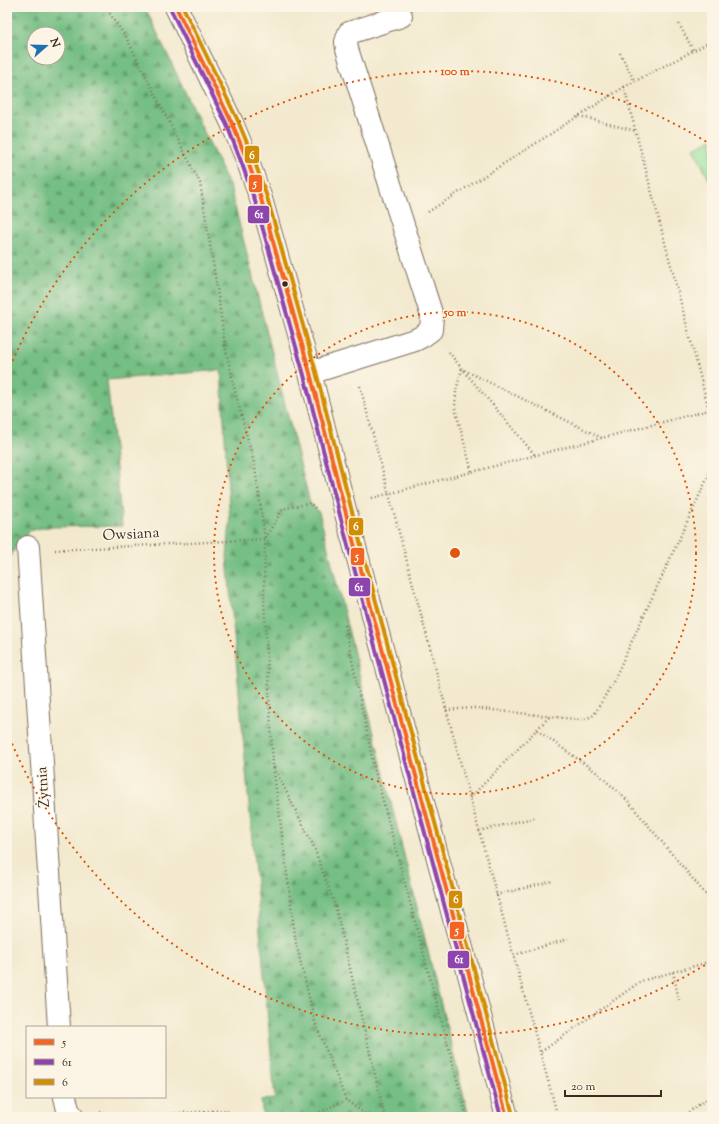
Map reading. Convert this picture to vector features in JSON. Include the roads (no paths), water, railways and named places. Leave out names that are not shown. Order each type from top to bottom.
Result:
[{"type":"street","points":[[176,7],[232,123],[261,199],[310,373],[507,1117]]},
{"type":"street","points":[[310,373],[415,340],[432,330],[432,316],[349,57],[346,42],[349,33],[401,16]]},
{"type":"street","name":"Żytnia","points":[[28,547],[59,1026]]},
{"type":"street","points":[[65,1098],[68,1110],[73,1117]]}]
